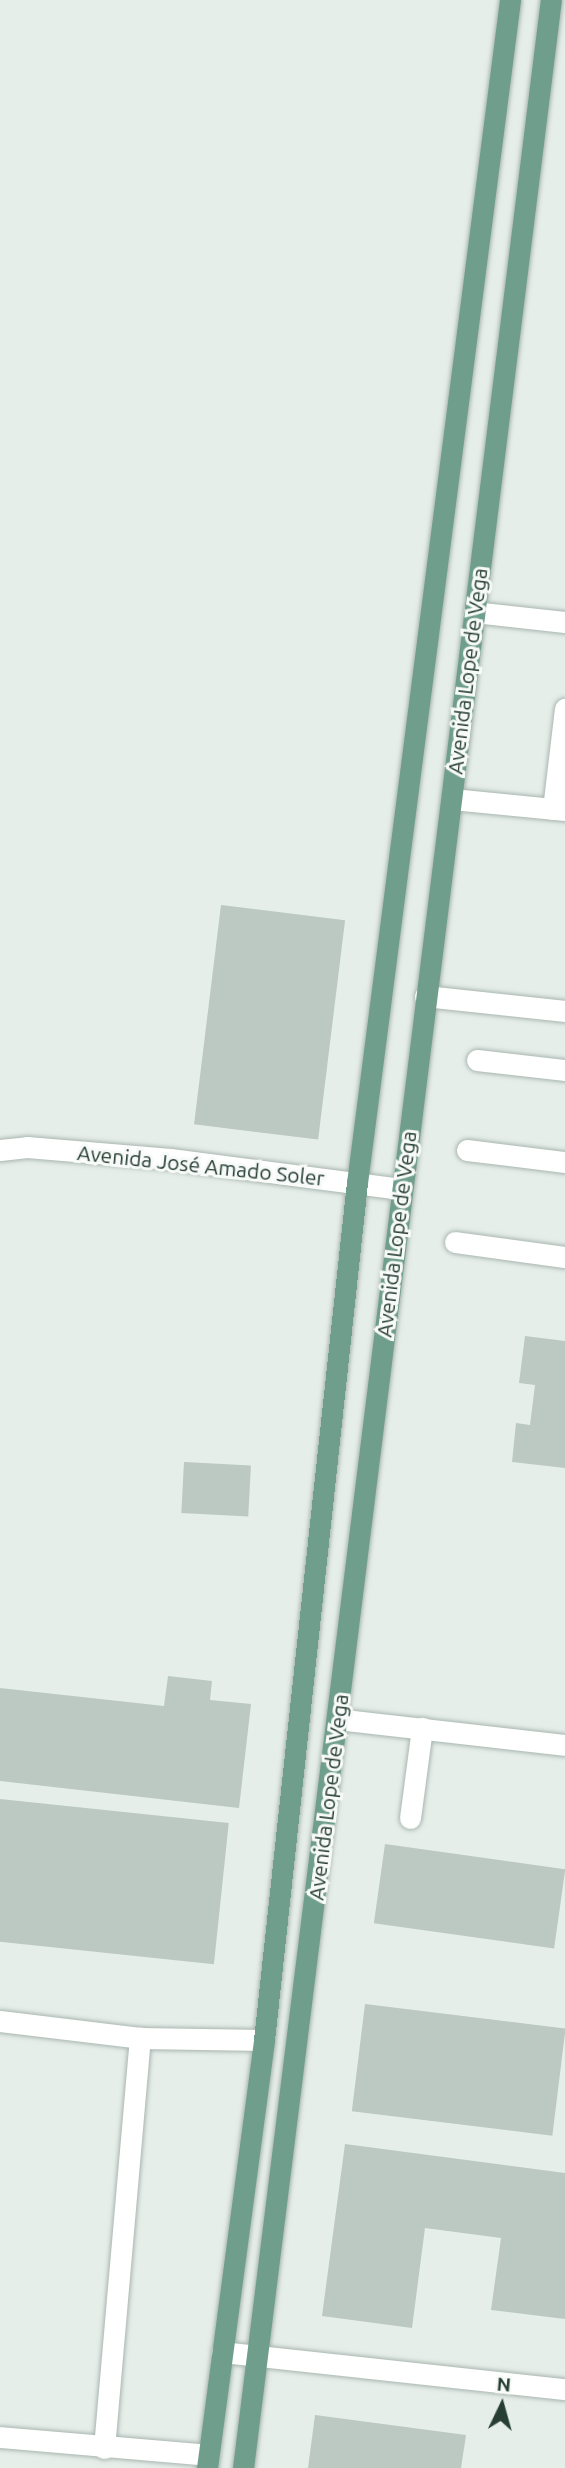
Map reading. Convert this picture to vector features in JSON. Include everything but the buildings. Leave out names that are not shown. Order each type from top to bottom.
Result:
[{"type":"main road","name":"Avenida Lope de Vega","points":[[207,2461],[264,2039],[357,1183],[510,0]]},
{"type":"main road","name":"Avenida Lope de Vega","points":[[243,2468],[551,0]]},
{"type":"street","points":[[474,611],[565,622]]},
{"type":"street","points":[[452,799],[559,810],[564,723]]},
{"type":"street","points":[[425,996],[565,1011]]},
{"type":"street","points":[[477,1060],[565,1070]]},
{"type":"street","name":"Avenida José Amado Soler","points":[[0,1150],[27,1147],[157,1158],[401,1189]]},
{"type":"street","points":[[467,1150],[565,1162]]},
{"type":"street","points":[[455,1242],[565,1257]]},
{"type":"street","points":[[337,1719],[565,1745]]},
{"type":"street","points":[[410,1818],[422,1728]]},
{"type":"street","points":[[0,2021],[140,2038],[264,2039]]},
{"type":"street","points":[[104,2448],[140,2038]]},
{"type":"street","points":[[222,2352],[565,2389]]},
{"type":"street","points":[[0,2437],[207,2461]]}]
